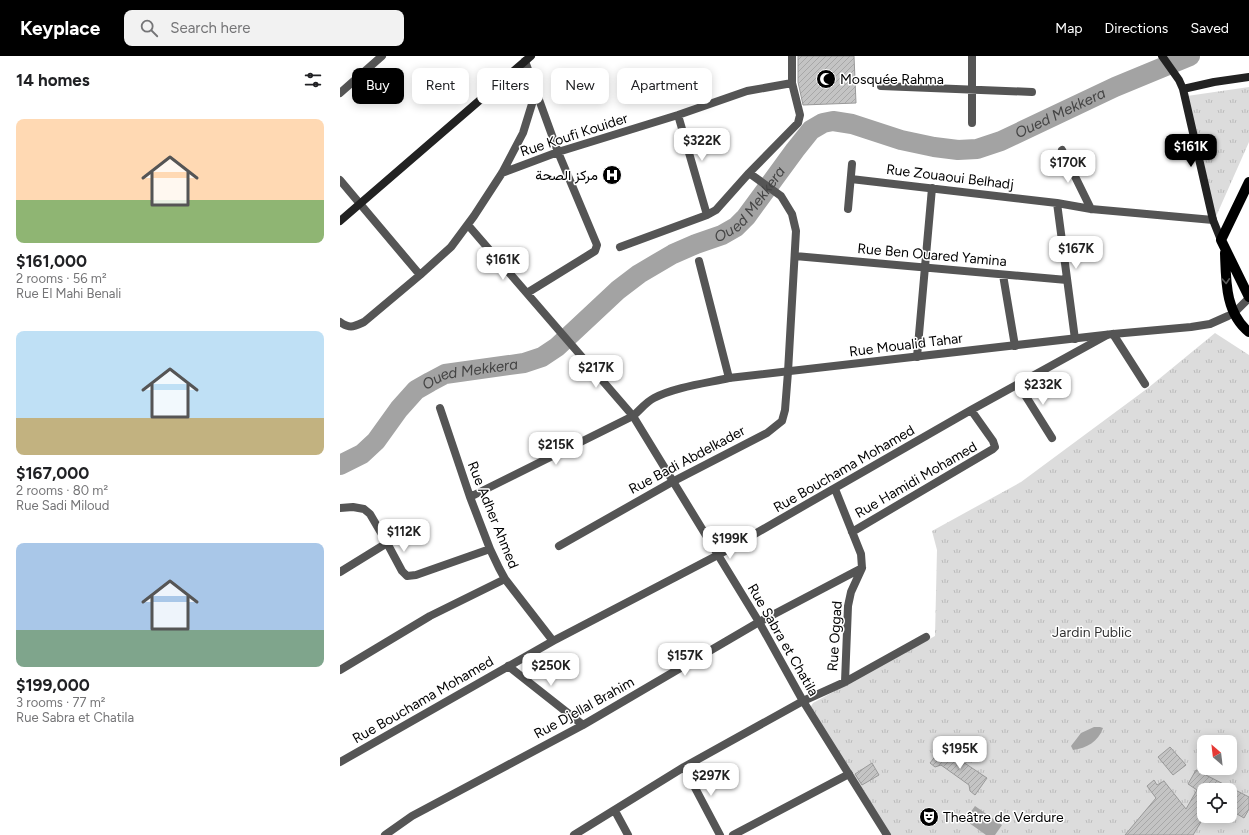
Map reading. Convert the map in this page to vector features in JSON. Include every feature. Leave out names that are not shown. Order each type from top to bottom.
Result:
[{"type":"main road","points":[[1162,56],[1179,80],[1183,89],[1213,220],[1249,298]]},
{"type":"main road","points":[[340,221],[530,58]]},
{"type":"main road","points":[[1183,89],[1214,82],[1249,78]]},
{"type":"main road","points":[[1249,182],[1223,244],[1227,295],[1234,313],[1245,329],[1249,332]]},
{"type":"street","points":[[340,93],[382,56]]},
{"type":"street","points":[[620,247],[707,215],[716,210],[749,173],[790,132],[800,119],[792,83],[792,56]]},
{"type":"street","points":[[972,56],[972,123]]},
{"type":"street","points":[[530,58],[532,68]]},
{"type":"street","name":"Rue Koufi Kouider","points":[[502,173],[558,152],[678,115],[747,91],[792,83]]},
{"type":"street","points":[[881,86],[1032,92]]},
{"type":"street","points":[[343,324],[353,326],[364,322],[451,247],[468,225],[502,173],[523,133],[532,104]]},
{"type":"street","points":[[527,294],[595,251],[597,247],[558,152],[541,104]]},
{"type":"street","points":[[678,115],[707,215]]},
{"type":"street","points":[[1062,150],[1091,209]]},
{"type":"street","points":[[848,209],[852,164]]},
{"type":"street","points":[[749,173],[781,196],[792,214],[795,225],[795,256],[788,372]]},
{"type":"street","name":"Rue Zouaoui Belhadj","points":[[851,178],[1057,203],[1091,209],[1213,220]]},
{"type":"street","points":[[340,180],[420,275]]},
{"type":"street","points":[[917,357],[932,188]]},
{"type":"street","points":[[1057,203],[1075,339]]},
{"type":"street","name":"Rue Sabra et Chatila","points":[[468,225],[633,416],[759,622],[803,701],[887,835]]},
{"type":"street","name":"Rue Ben Ouared Yamina","points":[[795,256],[1067,280]]},
{"type":"street","points":[[699,261],[729,378]]},
{"type":"street","points":[[1004,274],[1015,346]]},
{"type":"street","points":[[1234,313],[1249,298]]},
{"type":"street","name":"Rue Moualid Tahar","points":[[470,497],[633,416],[654,398],[668,392],[729,378],[1191,327],[1210,324],[1234,313]]},
{"type":"street","points":[[1110,335],[1145,384]]},
{"type":"street","name":"Rue Bouchama Mohamed","points":[[340,762],[553,641],[718,555],[971,410],[1110,335]]},
{"type":"street","name":"Rue Badi Abdelkader","points":[[559,546],[672,482],[767,432],[782,421],[785,410],[788,372]]},
{"type":"street","points":[[1018,384],[1052,438]]},
{"type":"street","name":"Rue Adher Ahmed","points":[[440,408],[470,497],[490,548],[505,579],[553,641]]},
{"type":"street","name":"Rue Hamidi Mohamed","points":[[852,532],[958,471],[993,449],[995,446],[993,441],[971,410]]},
{"type":"street","points":[[835,489],[861,554],[862,568]]},
{"type":"street","points":[[340,508],[353,507],[364,509],[370,514],[402,571],[407,576],[416,575],[490,548]]},
{"type":"street","points":[[340,572],[387,543]]},
{"type":"street","name":"Rue Oggad","points":[[844,682],[848,606],[851,592],[862,568]]},
{"type":"street","name":"Rue Djellal Brahim","points":[[385,835],[412,816],[583,724],[759,622],[862,568]]},
{"type":"street","points":[[340,670],[430,616],[505,579]]},
{"type":"street","points":[[574,835],[684,767],[803,701],[844,682],[926,637]]},
{"type":"street","points":[[508,666],[583,724]]},
{"type":"street","points":[[684,767],[720,835]]},
{"type":"street","points":[[733,835],[849,774]]},
{"type":"street","points":[[615,811],[628,835]]},
{"type":"green space","points":[[1249,87],[1249,142],[1214,221],[1187,96]]},
{"type":"green space","name":"Jardin Public","points":[[1215,333],[1249,355],[1249,835],[885,835],[810,708],[813,703],[935,636],[937,550],[932,531],[1021,482],[1148,388]]},
{"type":"shaded area","points":[[1094,727],[1103,728],[1095,741],[1083,748],[1073,750],[1071,746],[1081,733]]},
{"type":"shaded area","points":[[975,806],[1002,825],[995,835],[986,835],[965,820]]},
{"type":"building","name":"Mosquée Rahma","points":[[798,56],[854,56],[856,103],[803,105],[798,82]]},
{"type":"building","points":[[1170,747],[1186,765],[1173,775],[1158,757]]},
{"type":"building","points":[[942,748],[987,778],[975,795],[970,791],[969,785],[941,765],[935,767],[930,763]]},
{"type":"building","points":[[872,763],[879,775],[862,785],[855,774]]},
{"type":"building","points":[[1196,770],[1197,775],[1206,775],[1222,783],[1197,783],[1197,790],[1188,784]]},
{"type":"building","points":[[1154,780],[1157,785],[1164,781],[1186,809],[1197,790],[1197,823],[1200,823],[1193,835],[1125,835],[1156,798],[1147,786]]},
{"type":"building","points":[[1237,791],[1249,797],[1249,809],[1244,818],[1237,814]]},
{"type":"waterway","name":"Oued Mekkera","points":[[340,465],[362,454],[376,441],[399,409],[416,390],[445,374],[524,363],[542,357],[557,347],[618,290],[639,274],[673,254],[722,235],[736,227],[746,217],[811,130],[823,123],[833,121],[852,124],[901,140],[934,147],[958,150],[977,149],[1001,141],[1115,87],[1190,56]]},
{"type":"place","name":"Mosquée Rahma","points":[[826,79]]},
{"type":"place","name":"مركز الصحة","points":[[612,175]]},
{"type":"place","name":"Theâtre de Verdure","points":[[929,817]]}]
